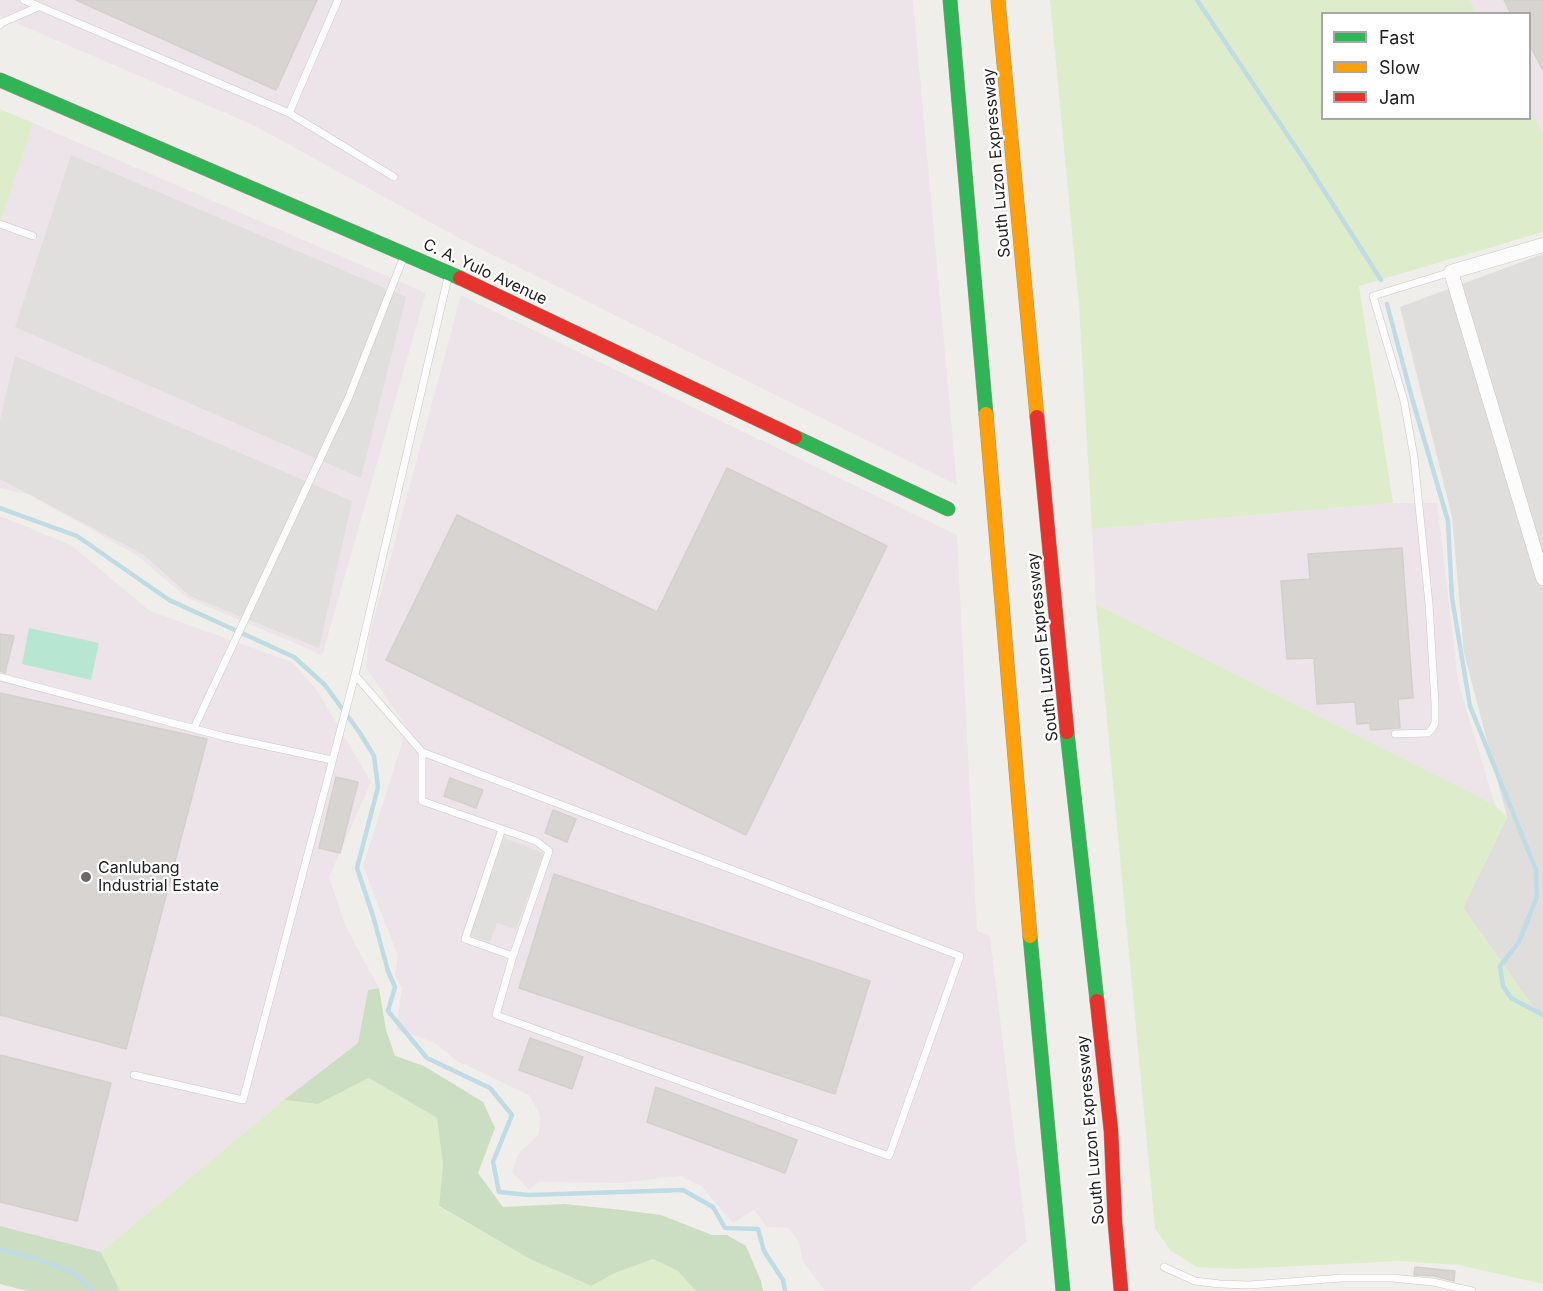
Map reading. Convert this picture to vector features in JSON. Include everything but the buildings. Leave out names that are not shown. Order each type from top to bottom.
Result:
[{"type":"main road","name":"South Luzon Expressway","points":[[950,0],[1063,1291]]},
{"type":"main road","name":"South Luzon Expressway","points":[[998,0],[1061,676],[1111,1131],[1121,1291]]},
{"type":"main road","name":"C. A. Yulo Avenue","points":[[0,80],[450,273],[948,509]]},
{"type":"street","points":[[1543,245],[1451,272],[1543,578]]},
{"type":"lane","points":[[24,0],[289,113],[394,177]]},
{"type":"lane","points":[[289,113],[338,0]]},
{"type":"lane","points":[[0,25],[38,7]]},
{"type":"lane","points":[[0,224],[33,236]]},
{"type":"lane","points":[[194,728],[348,399],[405,254]]},
{"type":"lane","points":[[1395,734],[1428,733],[1435,723],[1435,703],[1429,604],[1414,457],[1404,401],[1373,296],[1451,272]]},
{"type":"lane","points":[[134,1075],[243,1100],[355,675],[450,273]]},
{"type":"lane","points":[[355,675],[422,752],[960,956],[889,1156],[496,1015],[513,956],[549,850],[536,842],[422,801],[422,752]]},
{"type":"lane","points":[[0,677],[225,737],[332,760]]},
{"type":"lane","points":[[502,829],[465,939],[513,956]]},
{"type":"lane","points":[[1164,1267],[1195,1281],[1220,1284],[1250,1285],[1342,1278],[1392,1278],[1434,1282],[1472,1291]]},
{"type":"shaded area","points":[[0,0],[913,0],[957,485],[459,238],[253,125],[0,16]]},
{"type":"shaded area","points":[[1470,0],[1543,0],[1543,133],[1531,110],[1531,12],[1476,12]]},
{"type":"shaded area","points":[[33,123],[426,293],[322,656],[187,598],[138,556],[30,495],[0,488],[0,224]]},
{"type":"shaded area","points":[[71,155],[406,297],[361,478],[15,327]]},
{"type":"shaded area","points":[[1543,254],[1543,1021],[1463,908],[1507,817],[1464,653],[1452,517],[1400,307]]},
{"type":"shaded area","points":[[461,295],[957,535],[977,931],[990,936],[1027,1241],[969,1291],[825,1291],[803,1262],[799,1242],[789,1228],[767,1227],[754,1210],[733,1223],[701,1186],[680,1176],[621,1183],[538,1182],[529,1190],[512,1172],[518,1154],[539,1134],[540,1115],[529,1095],[457,1061],[434,1042],[396,1030],[402,988],[395,975],[398,956],[363,866],[407,727],[366,668],[369,637]]},
{"type":"shaded area","points":[[15,356],[352,501],[319,648],[190,596],[144,555],[0,479],[0,420]]},
{"type":"shaded area","points":[[1393,503],[1437,503],[1458,681],[1495,805],[1096,604],[1092,529]]},
{"type":"shaded area","points":[[0,516],[71,545],[150,611],[292,662],[317,690],[371,782],[329,877],[346,927],[379,988],[368,990],[358,1043],[284,1100],[101,1252],[0,1226]]},
{"type":"shaded area","points":[[504,838],[544,853],[516,929],[497,923],[490,942],[469,935]]},
{"type":"green space","points":[[1050,0],[1470,0],[1476,12],[1321,12],[1321,120],[1531,120],[1531,110],[1543,133],[1543,232],[1359,286],[1393,503],[1092,529],[1079,306]]},
{"type":"green space","points":[[0,109],[33,123],[0,224]]},
{"type":"green space","points":[[1096,604],[1495,805],[1507,817],[1463,908],[1543,1021],[1543,1284],[1459,1265],[1399,1261],[1237,1269],[1197,1267],[1171,1251],[1155,1228]]},
{"type":"green space","points":[[29,628],[99,643],[91,680],[22,664]]},
{"type":"green space","points":[[379,988],[386,1030],[395,1056],[424,1066],[483,1102],[495,1128],[478,1173],[503,1207],[565,1204],[622,1210],[661,1215],[712,1235],[727,1235],[746,1246],[763,1291],[696,1291],[678,1271],[653,1259],[615,1273],[591,1286],[530,1259],[439,1206],[443,1165],[437,1118],[369,1078],[318,1104],[284,1100],[358,1043],[368,990]]},
{"type":"green space","points":[[369,1078],[437,1118],[443,1165],[439,1207],[530,1259],[590,1286],[615,1273],[653,1259],[678,1271],[696,1291],[120,1291],[101,1252],[284,1100],[318,1104]]},
{"type":"green space","points":[[0,1226],[101,1252],[120,1291],[28,1291],[0,1284]]},
{"type":"waterway","points":[[1197,0],[1307,164],[1381,280]]},
{"type":"waterway","points":[[1387,304],[1448,521],[1452,598],[1470,706],[1536,870],[1537,896],[1519,942],[1500,966],[1503,986],[1511,998],[1543,1015]]},
{"type":"waterway","points":[[0,508],[77,536],[169,600],[294,657],[325,685],[374,756],[378,787],[357,868],[388,971],[395,987],[388,1011],[427,1058],[490,1088],[512,1115],[493,1162],[499,1192],[529,1195],[683,1190],[713,1207],[725,1228],[758,1229],[764,1251],[783,1280],[785,1291]]},
{"type":"waterway","points":[[0,1249],[40,1260],[74,1273],[91,1291]]},
{"type":"traffic: fast","points":[[950,0],[986,414]]},
{"type":"traffic: fast","points":[[0,80],[460,278]]},
{"type":"traffic: fast","points":[[795,437],[948,509]]},
{"type":"traffic: fast","points":[[1067,732],[1097,1001]]},
{"type":"traffic: fast","points":[[1030,936],[1063,1291]]},
{"type":"traffic: slow","points":[[998,0],[1037,417]]},
{"type":"traffic: slow","points":[[986,414],[1030,936]]},
{"type":"traffic: jam","points":[[460,278],[795,437]]},
{"type":"traffic: jam","points":[[1037,417],[1067,732]]},
{"type":"traffic: jam","points":[[1097,1001],[1111,1131],[1121,1291]]},
{"type":"place","name":"Canlubang Industrial Estate","points":[[86,877]]}]
